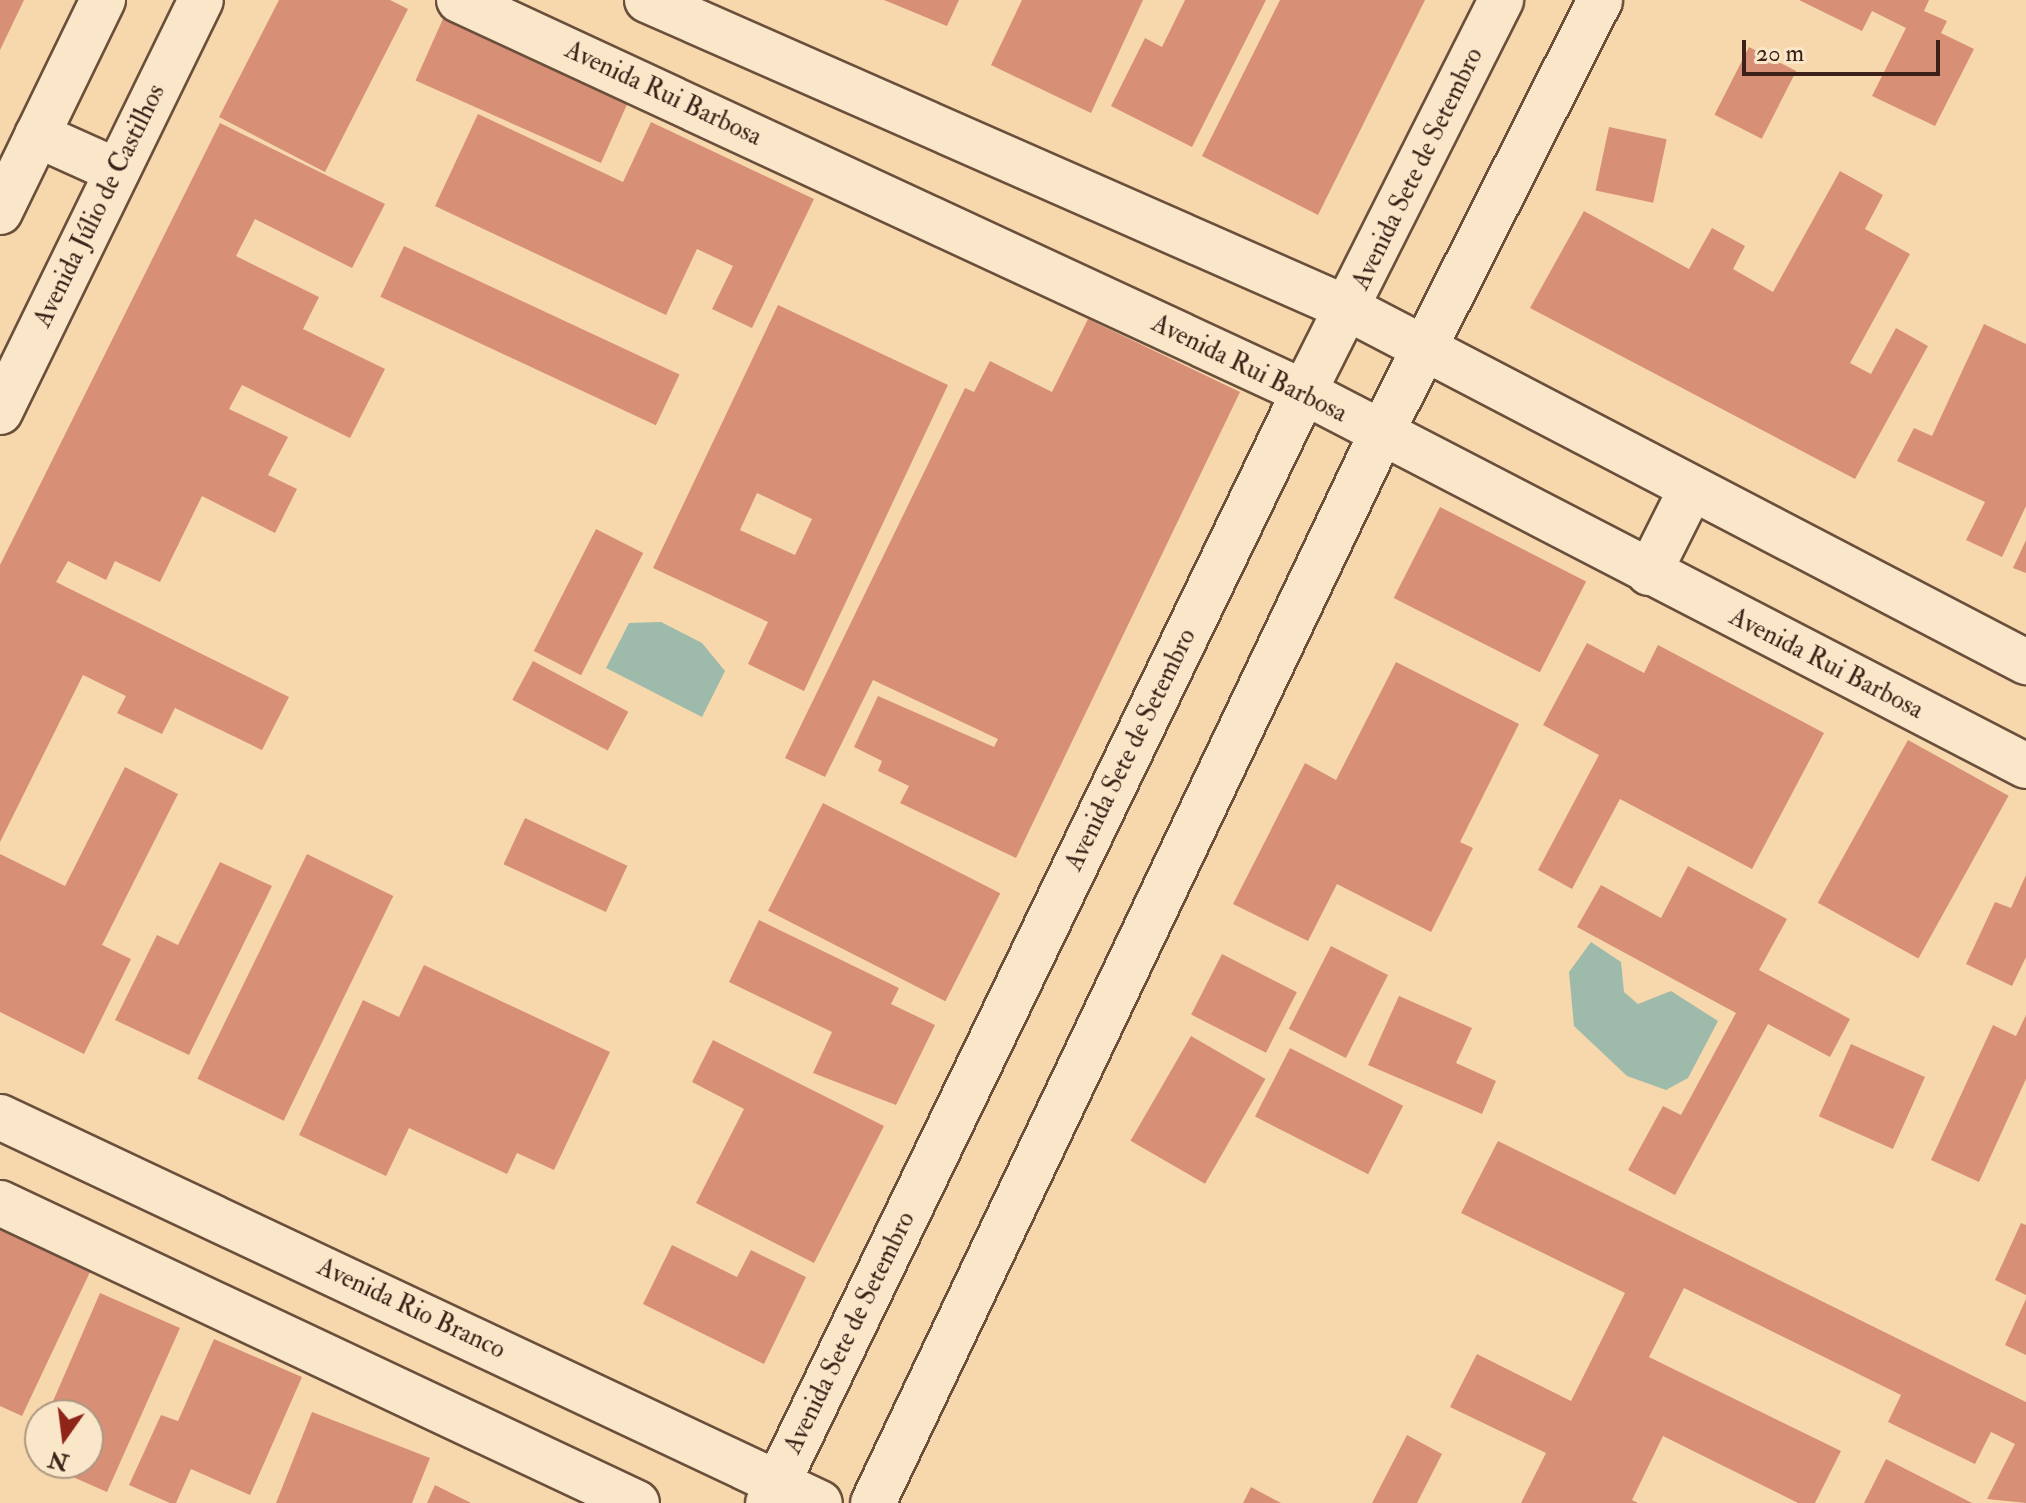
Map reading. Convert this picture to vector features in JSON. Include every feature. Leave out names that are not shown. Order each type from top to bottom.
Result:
[{"type":"street","points":[[0,212],[103,0]]},
{"type":"street","name":"Avenida Júlio de Castilhos","points":[[0,412],[201,0]]},
{"type":"street","name":"Avenida Rui Barbosa","points":[[459,0],[525,13],[1304,392],[2026,766]]},
{"type":"street","points":[[647,0],[1349,309],[2026,662]]},
{"type":"street","name":"Avenida Sete de Setembro","points":[[774,1492],[1304,392],[1349,309],[1501,0]]},
{"type":"street","points":[[873,1503],[1381,434],[1600,0]]},
{"type":"street","points":[[37,135],[117,171]]},
{"type":"street","points":[[1649,573],[1691,489]]},
{"type":"street","name":"Avenida Rio Branco","points":[[0,1117],[774,1492],[820,1503]]},
{"type":"street","points":[[0,1203],[637,1503]]},
{"type":"shaded area","points":[[661,622],[702,643],[725,671],[702,717],[606,668],[629,623]]},
{"type":"shaded area","points":[[1591,942],[1621,962],[1624,992],[1638,1004],[1671,991],[1718,1021],[1688,1078],[1666,1090],[1627,1076],[1574,1026],[1569,972]]},
{"type":"building","points":[[0,0],[24,0],[0,50]]},
{"type":"building","points":[[279,0],[390,0],[408,9],[325,172],[219,117]]},
{"type":"building","points":[[884,0],[959,0],[947,26]]},
{"type":"building","points":[[1022,0],[1143,0],[1091,113],[991,65]]},
{"type":"building","points":[[1185,0],[1266,0],[1192,147],[1111,106],[1145,38],[1162,47]]},
{"type":"building","points":[[1280,0],[1425,0],[1318,215],[1202,156]]},
{"type":"building","points":[[1799,0],[1929,0],[1924,11],[1947,21],[1941,33],[1974,49],[1935,126],[1872,96],[1906,28],[1872,11],[1862,31]]},
{"type":"building","points":[[446,12],[631,95],[601,163],[415,81]]},
{"type":"building","points":[[1749,47],[1796,71],[1762,139],[1714,115]]},
{"type":"building","points":[[478,114],[623,182],[651,122],[814,199],[752,328],[712,309],[733,266],[697,249],[666,315],[435,206]]},
{"type":"building","points":[[220,123],[385,204],[352,268],[255,219],[236,256],[319,297],[303,329],[385,369],[350,438],[242,385],[229,409],[288,437],[268,475],[297,489],[275,533],[202,496],[160,582],[115,561],[106,580],[68,561],[56,582],[289,697],[262,750],[175,708],[162,734],[117,713],[126,696],[83,675],[0,842],[0,565]]},
{"type":"building","points":[[1609,127],[1667,139],[1653,203],[1595,191]]},
{"type":"building","points":[[1840,171],[1883,195],[1865,229],[1910,254],[1850,363],[1871,374],[1896,328],[1928,346],[1855,479],[1530,308],[1584,211],[1689,269],[1712,228],[1745,246],[1733,269],[1773,292]]},
{"type":"building","points":[[404,246],[680,374],[656,425],[380,297]]},
{"type":"building","points":[[778,305],[948,385],[804,691],[748,664],[768,622],[653,568]],"holes":[[[757,493],[812,519],[795,555],[740,530]]]},
{"type":"building","points":[[1088,319],[1240,392],[1016,858],[900,803],[909,786],[878,771],[882,761],[854,747],[878,696],[994,747],[998,739],[873,680],[825,777],[785,758],[965,388],[974,392],[990,361],[1052,392]]},
{"type":"building","points":[[1984,324],[2026,344],[2026,506],[2002,557],[1966,540],[1985,502],[1897,461],[1914,428],[1932,436]]},
{"type":"building","points":[[1440,507],[1586,581],[1540,672],[1394,598]]},
{"type":"building","points":[[596,529],[643,553],[581,675],[534,651]]},
{"type":"building","points":[[2026,540],[2026,573],[2013,568]]},
{"type":"building","points":[[1587,643],[1644,673],[1658,645],[1824,733],[1752,869],[1620,799],[1572,889],[1538,870],[1599,755],[1543,725]]},
{"type":"building","points":[[533,661],[628,712],[608,751],[512,700]]},
{"type":"building","points":[[1396,662],[1519,724],[1460,842],[1473,848],[1431,932],[1337,884],[1308,941],[1233,904],[1305,763],[1336,780]]},
{"type":"building","points":[[1908,740],[2009,796],[1918,958],[1818,903]]},
{"type":"building","points":[[125,767],[178,794],[102,945],[131,959],[84,1054],[0,1012],[0,854],[65,886]]},
{"type":"building","points":[[823,803],[1000,893],[945,1001],[768,911]]},
{"type":"building","points":[[525,818],[627,866],[606,912],[503,864]]},
{"type":"building","points":[[307,854],[393,896],[284,1121],[197,1079]]},
{"type":"building","points":[[220,862],[272,886],[189,1055],[115,1020],[157,935],[178,945]]},
{"type":"building","points":[[1688,866],[1787,919],[1759,970],[1850,1019],[1830,1057],[1768,1024],[1675,1195],[1628,1170],[1663,1106],[1681,1115],[1736,1013],[1577,927],[1601,885],[1661,918]]},
{"type":"building","points":[[2026,875],[2026,957],[2012,986],[1966,964],[1995,902],[2011,908]]},
{"type":"building","points":[[759,920],[899,988],[891,1004],[935,1025],[896,1105],[813,1073],[832,1032],[729,982]]},
{"type":"building","points":[[1331,946],[1388,975],[1346,1058],[1289,1029]]},
{"type":"building","points":[[1222,954],[1297,992],[1266,1053],[1191,1015]]},
{"type":"building","points":[[424,965],[610,1052],[554,1170],[517,1153],[507,1174],[409,1128],[386,1176],[299,1135],[363,1000],[399,1017]]},
{"type":"building","points":[[1399,996],[1472,1028],[1456,1063],[1496,1081],[1482,1114],[1368,1065]]},
{"type":"building","points":[[2026,1015],[2026,1079],[1979,1182],[1931,1160],[1993,1025],[2016,1036]]},
{"type":"building","points":[[1191,1036],[1265,1079],[1205,1184],[1130,1141]]},
{"type":"building","points":[[713,1040],[884,1126],[814,1263],[696,1203],[744,1109],[692,1082]]},
{"type":"building","points":[[1851,1044],[1925,1077],[1893,1149],[1819,1116]]},
{"type":"building","points":[[1290,1048],[1403,1106],[1368,1174],[1255,1117]]},
{"type":"building","points":[[1498,1141],[2026,1402],[2026,1503],[1987,1499],[2015,1444],[1991,1432],[1975,1464],[1888,1422],[1901,1395],[1684,1288],[1649,1357],[1841,1451],[1815,1503],[1798,1503],[1663,1436],[1632,1500],[1638,1503],[1521,1503],[1546,1453],[1450,1407],[1477,1354],[1571,1401],[1625,1293],[1461,1213]]},
{"type":"building","points":[[2021,1223],[2026,1225],[2026,1295],[1995,1280]]},
{"type":"building","points":[[0,1229],[90,1272],[30,1399],[24,1399],[22,1416],[0,1406]]},
{"type":"building","points":[[672,1245],[737,1277],[751,1250],[806,1277],[764,1364],[643,1304]]},
{"type":"building","points":[[100,1293],[180,1328],[107,1492],[77,1479],[104,1479],[104,1399],[54,1399]]},
{"type":"building","points":[[2026,1299],[2026,1355],[2005,1345]]},
{"type":"building","points":[[214,1339],[302,1377],[250,1495],[191,1469],[176,1503],[170,1503],[129,1485],[161,1415],[178,1421]]},
{"type":"building","points":[[312,1412],[430,1458],[412,1503],[276,1503]]},
{"type":"building","points":[[1407,1435],[1442,1454],[1417,1503],[1372,1503]]},
{"type":"building","points":[[1886,1459],[1972,1503],[1864,1503]]},
{"type":"building","points":[[435,1485],[471,1503],[427,1503]]},
{"type":"building","points":[[1251,1487],[1281,1503],[1243,1503]]}]
